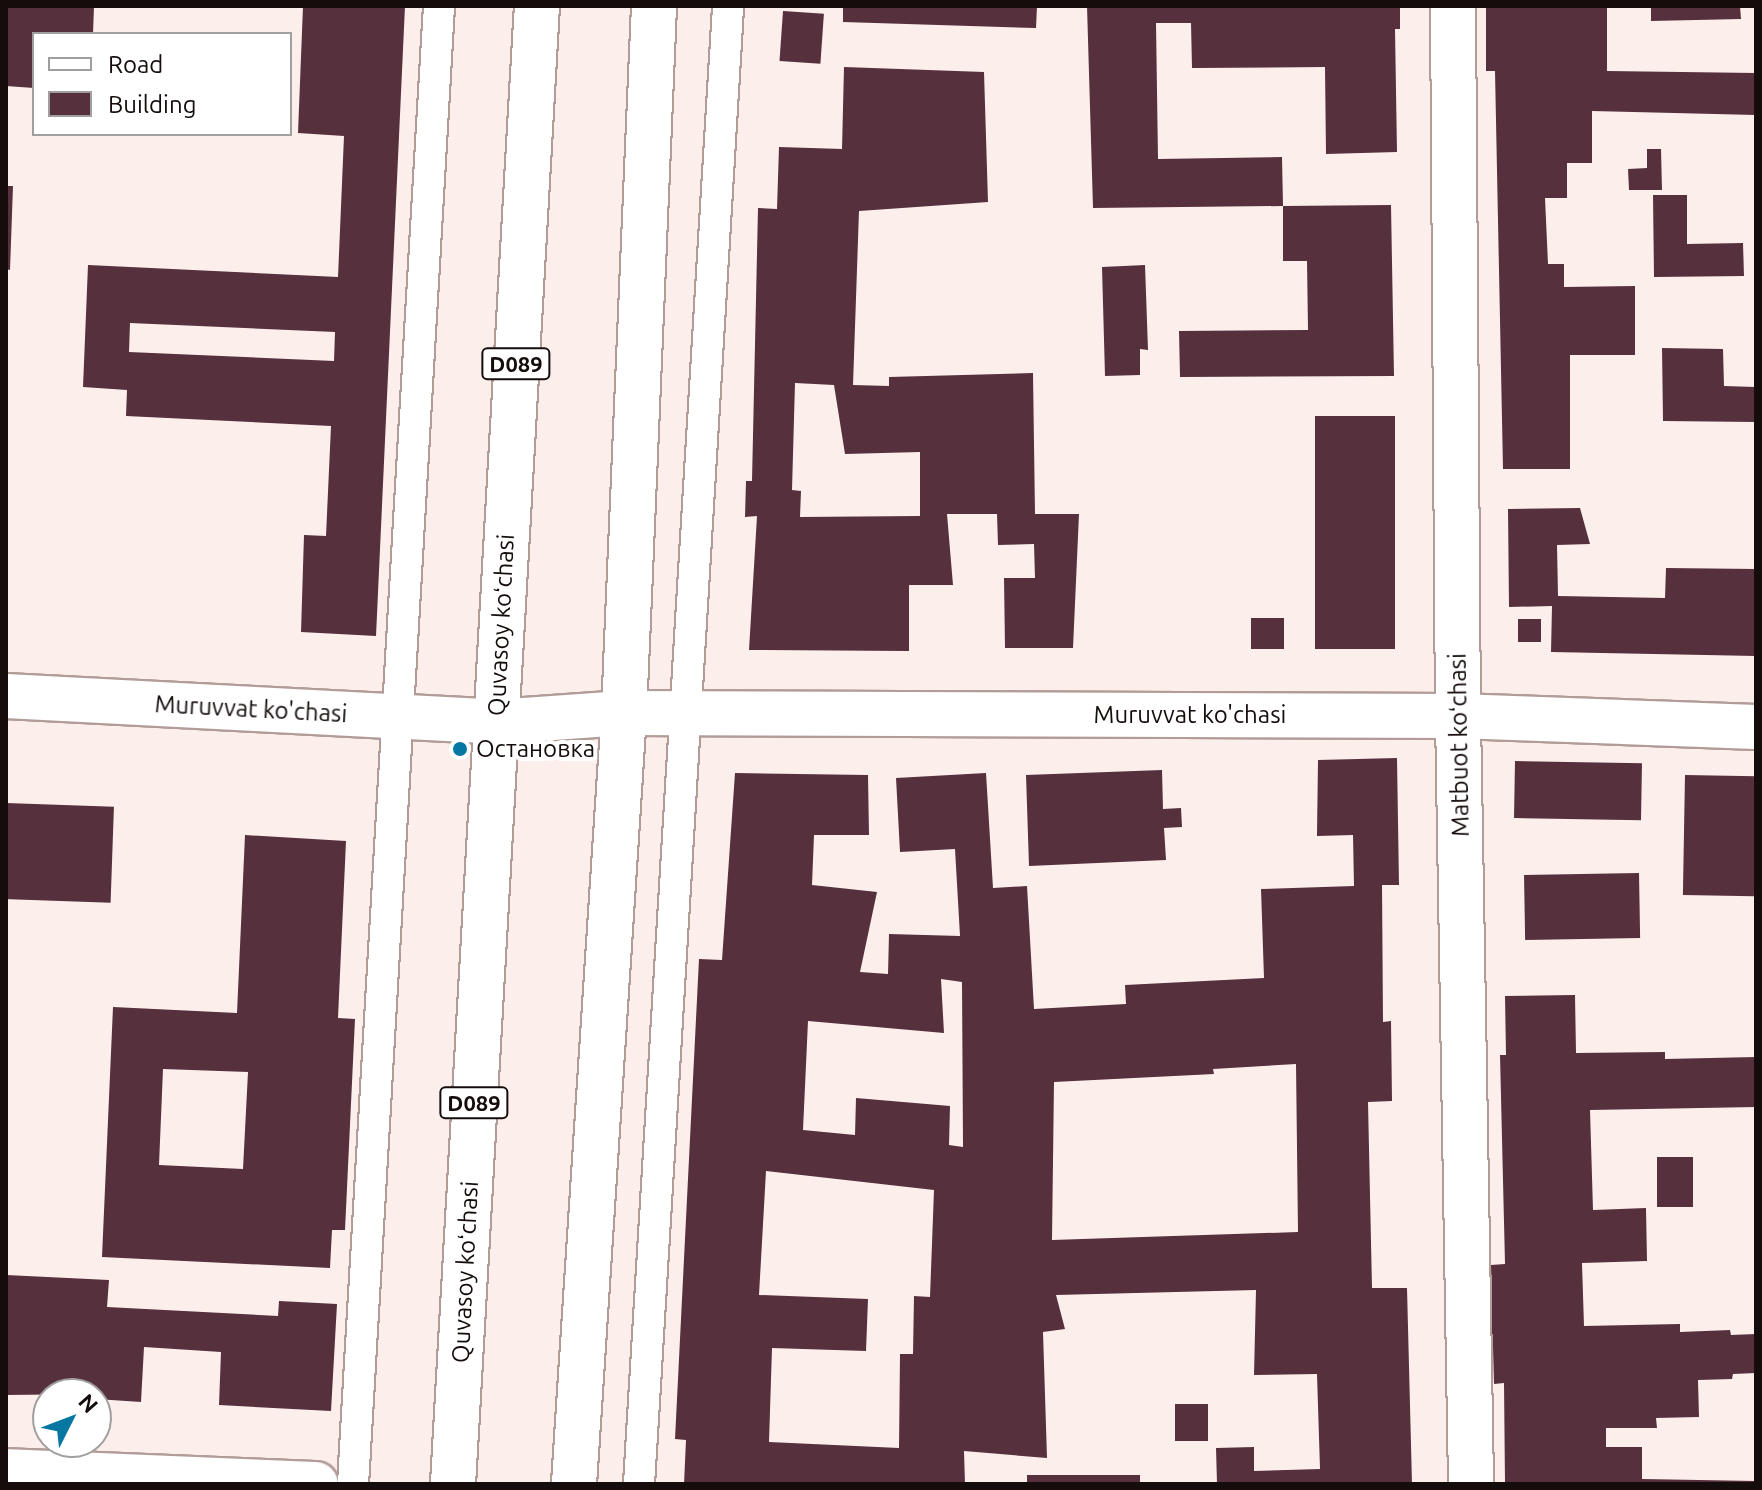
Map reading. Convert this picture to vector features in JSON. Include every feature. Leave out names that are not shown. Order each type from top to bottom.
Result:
[{"type":"street","name":"Quvasoy koʻchasi","points":[[453,1484],[537,6]]},
{"type":"street","points":[[574,1484],[624,713],[654,6]]},
{"type":"street","name":"Matbuot koʻchasi","points":[[1453,6],[1458,716],[1471,1484]]},
{"type":"street","name":"Muruvvat ko'chasi","points":[[6,696],[496,722],[624,713],[1458,716],[1756,727]]},
{"type":"street","points":[[6,1471],[316,1484]]},
{"type":"lane","points":[[353,1484],[439,6]]},
{"type":"lane","points":[[639,1484],[728,6]]},
{"type":"building","points":[[6,6],[94,6],[93,32],[32,32],[32,88],[6,86]]},
{"type":"building","points":[[303,6],[405,6],[376,636],[301,632],[304,535],[326,536],[331,426],[126,416],[127,390],[83,387],[88,265],[338,277],[344,136],[298,133]],"holes":[[[130,323],[335,332],[334,361],[129,352]]]},
{"type":"building","points":[[843,6],[1037,6],[1036,28],[843,22]]},
{"type":"building","points":[[1087,6],[1400,6],[1400,29],[1395,29],[1397,152],[1326,154],[1325,67],[1192,68],[1191,23],[1156,23],[1158,159],[1282,157],[1283,206],[1093,208]]},
{"type":"building","points":[[1486,6],[1607,6],[1607,71],[1756,73],[1756,115],[1592,111],[1592,163],[1567,163],[1567,198],[1545,198],[1548,264],[1564,264],[1564,287],[1635,286],[1635,355],[1570,355],[1570,469],[1503,469],[1495,71],[1486,71]]},
{"type":"building","points":[[1651,6],[1740,6],[1741,19],[1651,21]]},
{"type":"building","points":[[783,11],[824,14],[820,64],[780,61]]},
{"type":"building","points":[[844,67],[984,72],[988,202],[859,211],[853,385],[889,386],[889,377],[1033,373],[1035,514],[1079,514],[1073,648],[1005,648],[1004,578],[1035,578],[1034,544],[998,545],[997,514],[947,514],[953,585],[909,585],[909,651],[749,650],[757,516],[745,517],[746,481],[752,481],[758,208],[777,209],[779,147],[842,149]],"holes":[[[795,383],[834,385],[845,454],[920,452],[920,516],[800,517],[801,491],[792,490]]]},
{"type":"building","points":[[1647,149],[1661,149],[1662,190],[1629,190],[1628,169],[1647,168]]},
{"type":"building","points":[[6,186],[13,186],[10,270],[6,269]]},
{"type":"building","points":[[1653,195],[1687,195],[1687,244],[1743,243],[1744,276],[1654,277]]},
{"type":"building","points":[[1391,205],[1394,376],[1180,377],[1179,331],[1308,330],[1307,261],[1283,261],[1283,206]]},
{"type":"building","points":[[1145,265],[1148,350],[1140,349],[1140,375],[1105,376],[1102,267]]},
{"type":"building","points":[[1662,348],[1723,349],[1724,386],[1756,387],[1756,422],[1663,421]]},
{"type":"building","points":[[1315,416],[1395,416],[1395,649],[1315,649]]},
{"type":"building","points":[[1580,508],[1590,544],[1557,545],[1558,596],[1665,598],[1666,568],[1756,569],[1756,656],[1551,652],[1552,606],[1509,607],[1508,509]]},
{"type":"building","points":[[1251,618],[1284,618],[1284,649],[1251,649]]},
{"type":"building","points":[[1518,619],[1541,619],[1541,642],[1518,642]]},
{"type":"building","points":[[1397,758],[1399,885],[1382,885],[1383,1022],[1391,1021],[1392,1101],[1368,1102],[1372,1288],[1407,1288],[1412,1484],[1217,1484],[1216,1448],[1254,1447],[1254,1471],[1320,1469],[1317,1374],[1254,1375],[1256,1290],[1056,1295],[1065,1329],[1043,1332],[1047,1458],[964,1451],[965,1484],[684,1484],[686,1440],[675,1439],[699,959],[722,960],[735,773],[868,775],[869,835],[814,835],[812,885],[877,892],[860,972],[888,974],[889,934],[960,936],[955,849],[900,852],[896,778],[986,773],[993,888],[1027,886],[1034,1009],[1126,1004],[1125,985],[1264,978],[1261,889],[1354,886],[1353,835],[1317,836],[1318,760]],"holes":[[[941,979],[962,982],[963,1147],[949,1145],[950,1106],[856,1098],[855,1135],[803,1130],[808,1021],[944,1033]],[[1296,1064],[1298,1232],[1052,1240],[1054,1082],[1214,1074],[1213,1069]],[[766,1171],[934,1190],[930,1297],[914,1296],[913,1354],[900,1354],[899,1448],[769,1442],[772,1348],[866,1351],[868,1299],[759,1295]]]},
{"type":"building","points":[[1515,761],[1642,763],[1641,820],[1514,818]]},
{"type":"building","points":[[1162,770],[1163,809],[1181,808],[1182,827],[1164,828],[1166,860],[1029,866],[1026,775]]},
{"type":"building","points":[[1685,775],[1756,776],[1754,896],[1683,895]]},
{"type":"building","points":[[6,803],[114,807],[111,903],[6,899]]},
{"type":"building","points":[[245,835],[346,841],[338,1018],[355,1019],[345,1230],[332,1230],[330,1268],[102,1257],[113,1007],[237,1013]],"holes":[[[163,1069],[248,1072],[243,1169],[159,1165]]]},
{"type":"building","points":[[1639,873],[1640,938],[1525,940],[1524,875]]},
{"type":"building","points":[[1575,995],[1576,1053],[1665,1052],[1665,1059],[1756,1057],[1756,1107],[1590,1110],[1593,1210],[1646,1208],[1647,1261],[1582,1263],[1584,1326],[1680,1324],[1680,1332],[1730,1330],[1731,1335],[1756,1334],[1756,1373],[1733,1374],[1732,1379],[1698,1380],[1699,1417],[1656,1418],[1657,1428],[1606,1428],[1606,1447],[1642,1447],[1642,1479],[1756,1481],[1756,1484],[1505,1484],[1504,1383],[1494,1384],[1493,1347],[1484,1347],[1483,1301],[1492,1301],[1491,1265],[1505,1264],[1500,1055],[1506,1055],[1505,996]]},
{"type":"building","points":[[1657,1157],[1693,1157],[1693,1207],[1657,1207]]},
{"type":"building","points":[[6,1275],[109,1280],[107,1307],[278,1316],[279,1301],[337,1304],[331,1411],[219,1405],[221,1352],[144,1347],[141,1402],[112,1400],[112,1378],[32,1378],[32,1395],[6,1395]]},
{"type":"building","points":[[1175,1404],[1208,1404],[1208,1441],[1175,1441]]},
{"type":"building","points":[[1027,1475],[1140,1475],[1140,1484],[1027,1484]]},
{"type":"place","name":"Остановка","points":[[460,749]]}]
